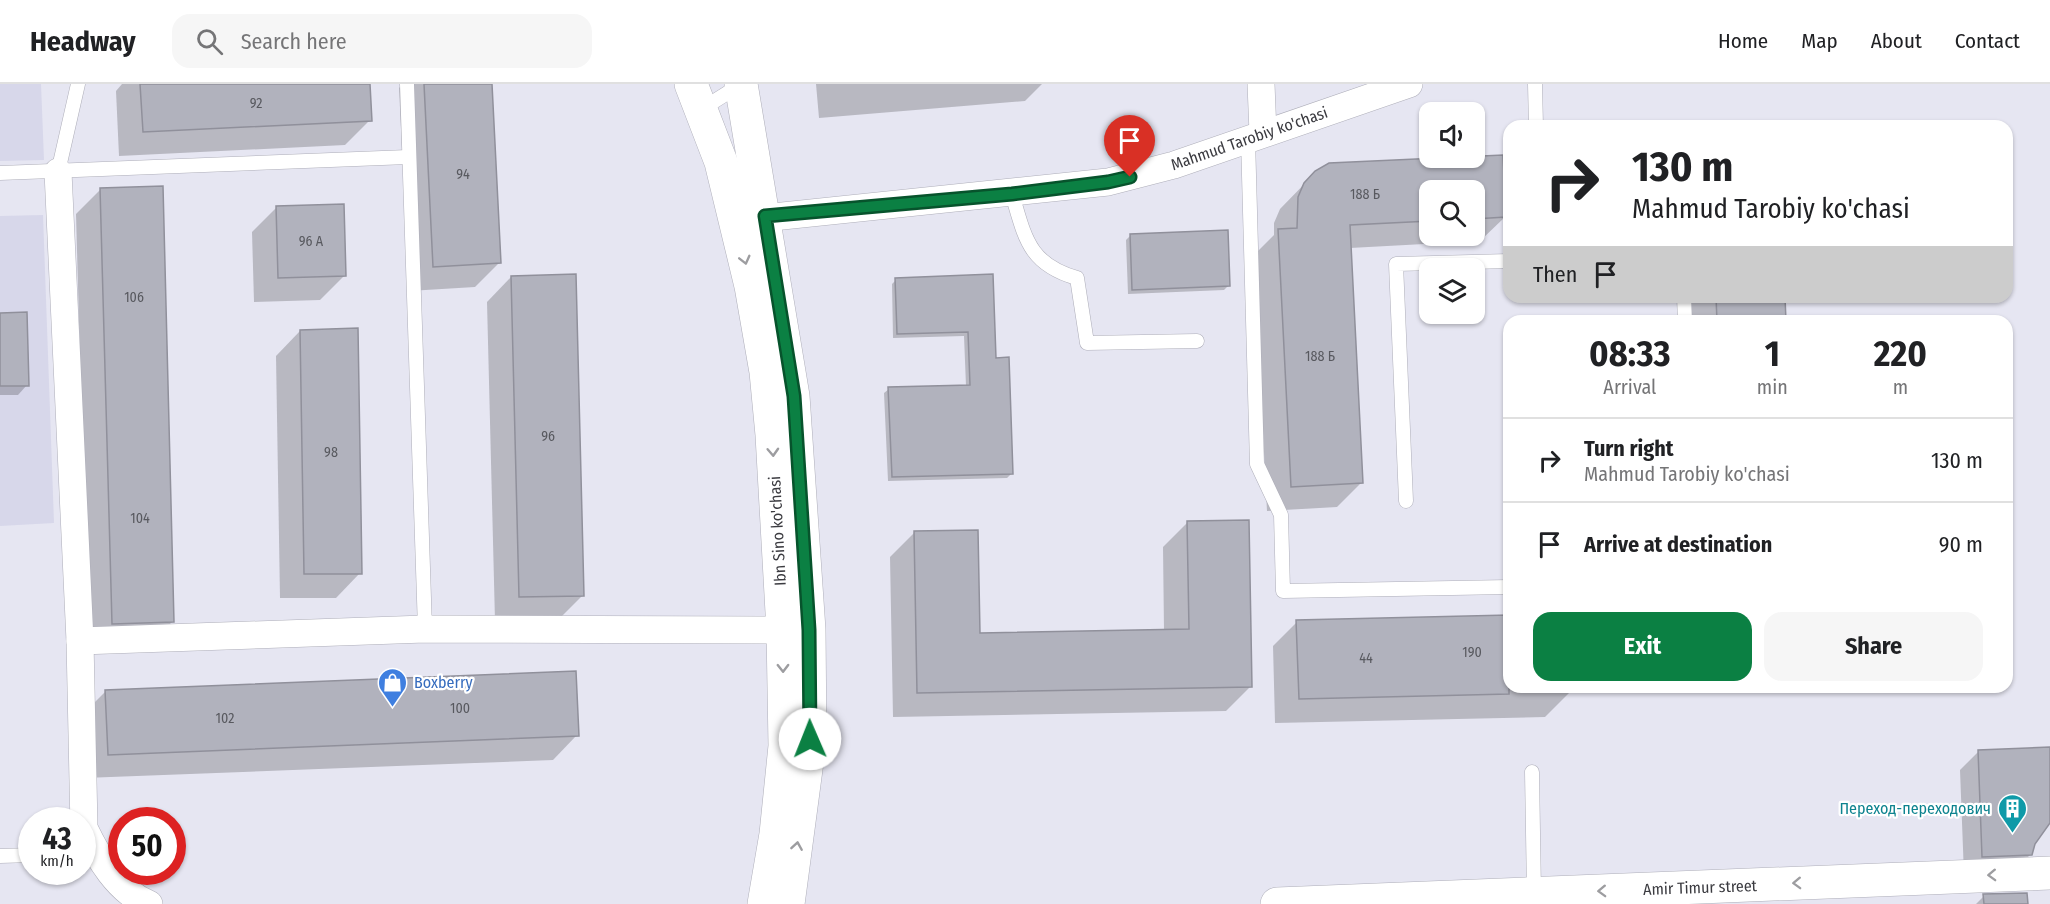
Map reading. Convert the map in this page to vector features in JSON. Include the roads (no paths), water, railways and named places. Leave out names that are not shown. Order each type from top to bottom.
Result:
[{"type":"main road","points":[[742,84],[750,218],[794,396],[796,630],[776,834],[764,904]]},
{"type":"main road","points":[[697,96],[721,162],[750,218]]},
{"type":"main road","points":[[788,904],[810,739],[796,630]]},
{"type":"main road","name":"Amir Timur street","points":[[1277,904],[2050,873]]},
{"type":"street","points":[[1256,136],[1261,84]]},
{"type":"street","name":"Mahmud Tarobiy ko'chasi","points":[[750,218],[1012,194],[1108,182],[1173,165],[1409,84]]},
{"type":"street","points":[[58,172],[80,641],[84,807]]},
{"type":"street","points":[[80,641],[426,629],[796,630]]},
{"type":"street","points":[[96,861],[134,898],[149,904]]},
{"type":"lane","points":[[58,172],[78,84]]},
{"type":"lane","points":[[407,84],[426,629]]},
{"type":"lane","points":[[697,96],[742,84]]},
{"type":"lane","points":[[1535,84],[1536,120]]},
{"type":"lane","points":[[1256,136],[1257,464],[1281,515],[1283,591],[1503,587]]},
{"type":"lane","points":[[0,173],[408,156]]},
{"type":"lane","points":[[1012,194],[1027,243],[1054,271],[1077,278],[1087,343],[1197,341]]},
{"type":"lane","points":[[1406,501],[1396,264],[1503,261]]},
{"type":"lane","points":[[1532,772],[1534,893]]},
{"type":"lane","points":[[0,856],[18,855]]},
{"type":"place","name":"Boxberry","points":[[393,708]]},
{"type":"place","name":"Переход-переходович","points":[[2012,834]]}]
